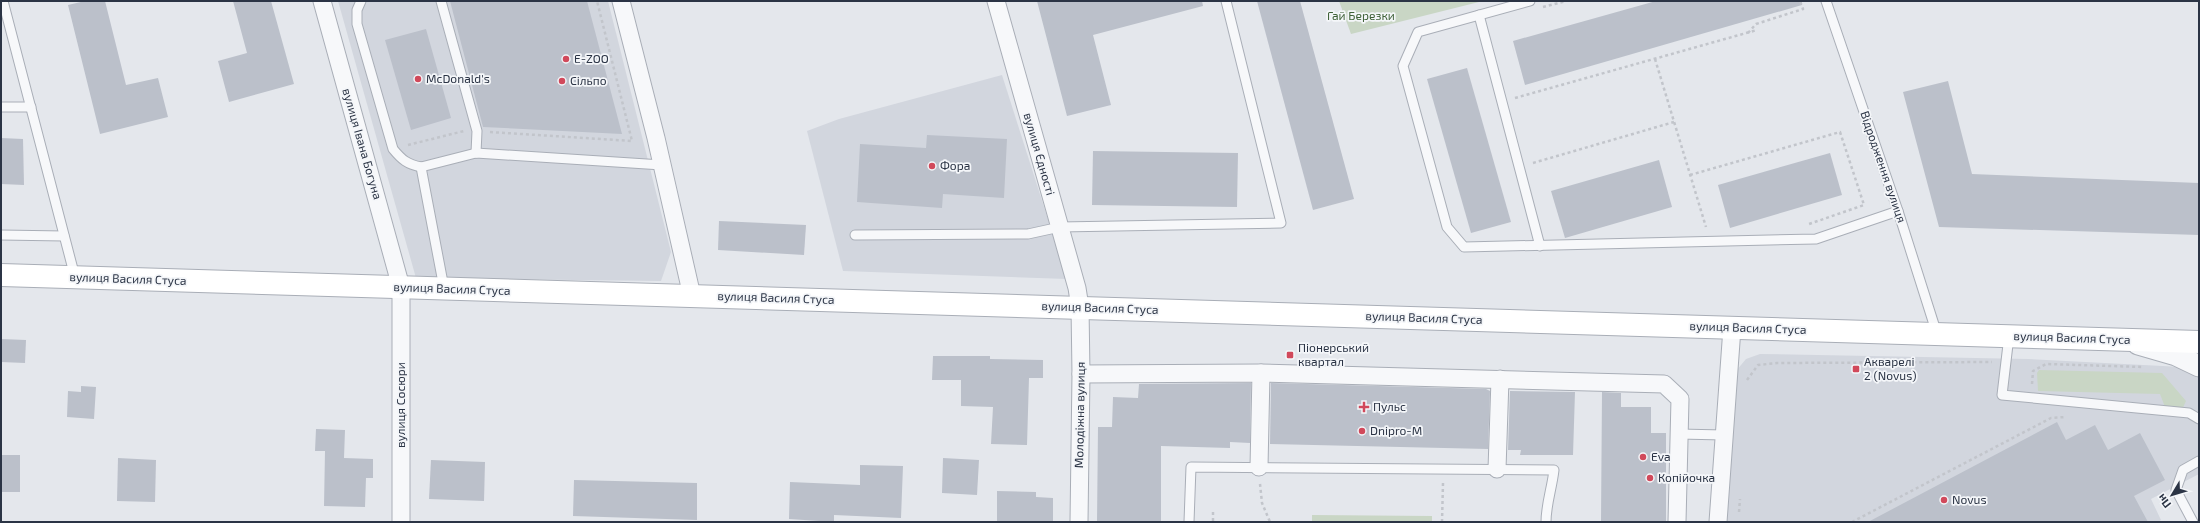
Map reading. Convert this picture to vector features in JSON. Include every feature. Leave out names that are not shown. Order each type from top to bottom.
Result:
[{"type":"main road","name":"вулиця Василя Стуса","points":[[1,275],[2199,342]]},
{"type":"street","name":"вулиця Івана Богуна","points":[[322,1],[401,287]]},
{"type":"street","points":[[621,1],[662,164],[692,296]]},
{"type":"street","name":"вулиця Єдності","points":[[996,1],[1077,288],[1080,308]]},
{"type":"street","name":"вулиця Сосюри","points":[[401,287],[401,522]]},
{"type":"street","name":"Молодіжна вулиця","points":[[1079,522],[1081,374],[1080,308]]},
{"type":"street","points":[[1718,522],[1732,328]]},
{"type":"street","points":[[2124,340],[2176,355],[2199,366]]},
{"type":"street","points":[[1259,467],[1261,373]]},
{"type":"street","points":[[1081,374],[1261,373],[1664,384],[1680,399],[1678,522]]},
{"type":"street","points":[[1497,470],[1500,380]]},
{"type":"lane","points":[[3,1],[75,277]]},
{"type":"lane","points":[[361,1],[357,10],[357,24],[394,149],[401,160],[409,165],[421,167],[476,153],[662,164]]},
{"type":"lane","points":[[442,1],[477,131],[476,153]]},
{"type":"lane","points":[[855,236],[1028,234],[1060,227],[1281,223],[1226,1]]},
{"type":"lane","points":[[1530,1],[1418,32],[1403,66],[1447,227],[1464,247],[1816,239],[1898,211]]},
{"type":"lane","name":"Відродження вулиця","points":[[1826,1],[1898,211],[1938,334]]},
{"type":"lane","points":[[1479,15],[1540,246]]},
{"type":"lane","points":[[1,107],[31,108]]},
{"type":"lane","points":[[421,167],[444,288]]},
{"type":"lane","points":[[1,235],[64,236]]},
{"type":"lane","points":[[2009,336],[2002,395],[2189,413],[2199,419]]},
{"type":"lane","points":[[1679,434],[1724,435]]},
{"type":"lane","points":[[2190,521],[2176,490],[2183,470],[2199,461]]},
{"type":"lane","points":[[1189,522],[1191,466],[1554,470],[1552,490],[1546,507],[1546,522]]},
{"type":"path","points":[[394,149],[468,130],[632,141],[597,1]]},
{"type":"path","points":[[1536,9],[1566,1]]},
{"type":"path","points":[[1748,33],[1756,24],[1803,9],[1800,1]]},
{"type":"path","points":[[1502,102],[1757,30]]},
{"type":"path","points":[[1655,59],[1708,232]]},
{"type":"path","points":[[1514,90],[1518,105]]},
{"type":"path","points":[[1533,163],[1674,122]]},
{"type":"path","points":[[1690,175],[1840,132],[1864,205],[1804,226]]},
{"type":"path","points":[[1531,156],[1535,170]]},
{"type":"path","points":[[1747,381],[1758,365],[1776,363],[2006,362]]},
{"type":"path","points":[[2034,398],[2031,381],[2033,371],[2046,364],[2148,368]]},
{"type":"path","points":[[1852,522],[2051,418],[2074,416]]},
{"type":"path","points":[[1259,467],[1262,503],[1270,522]]},
{"type":"path","points":[[1442,522],[1444,469]]},
{"type":"path","points":[[1739,512],[1740,498]]},
{"type":"path","points":[[1213,512],[1213,522]]},
{"type":"shaded area","points":[[338,1],[608,1],[671,252],[661,281],[416,278]]},
{"type":"shaded area","points":[[1002,75],[1067,279],[843,271],[807,131],[839,119]]},
{"type":"shaded area","points":[[1760,354],[2028,359],[2182,367],[2199,373],[2199,474],[2151,499],[2161,520],[2158,522],[1725,522],[1736,371],[1746,359]]},
{"type":"green space","name":"Гай Березки","points":[[1339,1],[1483,1],[1351,34]]},
{"type":"green space","points":[[2039,370],[2162,373],[2186,401],[2180,414],[2165,407],[2160,394],[2038,391],[2037,373]]},
{"type":"green space","points":[[1312,515],[1432,516],[1432,522],[1312,522]]},
{"type":"building","points":[[85,1],[105,1],[126,85],[158,78],[168,117],[100,134],[68,5]]},
{"type":"building","points":[[233,1],[271,1],[294,84],[229,102],[218,61],[247,53]]},
{"type":"building","points":[[450,1],[587,1],[622,134],[483,127]]},
{"type":"building","points":[[1037,1],[1202,1],[1203,6],[1093,35],[1111,105],[1067,116]]},
{"type":"building","points":[[1257,1],[1300,1],[1354,199],[1313,210]]},
{"type":"building","points":[[1656,1],[1802,1],[1802,5],[1525,85],[1513,41]]},
{"type":"building","name":"McDonald's","points":[[426,29],[451,118],[411,130],[385,40]]},
{"type":"building","points":[[1467,68],[1511,222],[1471,233],[1427,79]]},
{"type":"building","points":[[1948,81],[1972,174],[2199,183],[2199,235],[1939,227],[1903,92]]},
{"type":"building","points":[[927,135],[1007,139],[1004,198],[943,194],[942,208],[857,202],[860,144],[926,148]]},
{"type":"building","points":[[1,138],[23,139],[24,185],[1,184]]},
{"type":"building","points":[[1093,151],[1238,153],[1237,207],[1092,205]]},
{"type":"building","points":[[1830,153],[1842,195],[1730,228],[1718,185]]},
{"type":"building","points":[[1659,160],[1672,207],[1565,238],[1551,191]]},
{"type":"building","points":[[719,221],[806,225],[804,255],[718,250]]},
{"type":"building","points":[[1,339],[26,340],[25,363],[1,362]]},
{"type":"building","points":[[933,356],[990,356],[990,359],[1043,360],[1043,378],[1029,378],[1027,445],[991,444],[993,407],[961,406],[961,380],[932,380]]},
{"type":"building","points":[[1251,383],[1250,443],[1230,442],[1230,448],[1161,446],[1161,522],[1097,522],[1098,427],[1112,427],[1113,397],[1138,398],[1139,384]]},
{"type":"building","points":[[1271,383],[1486,389],[1490,391],[1488,449],[1270,444]]},
{"type":"building","points":[[81,386],[96,387],[94,419],[67,417],[68,391],[81,392]]},
{"type":"building","points":[[1510,391],[1575,392],[1573,455],[1520,455],[1521,450],[1508,450]]},
{"type":"building","points":[[1602,392],[1621,393],[1621,407],[1651,407],[1651,433],[1666,433],[1666,522],[1601,522]]},
{"type":"building","points":[[2057,422],[2066,440],[2095,425],[2108,450],[2140,433],[2165,480],[2134,496],[2148,522],[1868,522]]},
{"type":"building","points":[[316,429],[345,430],[344,458],[373,459],[373,478],[366,478],[365,507],[324,506],[325,451],[315,451]]},
{"type":"building","points":[[1,455],[20,455],[20,492],[1,492]]},
{"type":"building","points":[[118,458],[156,460],[155,502],[117,501]]},
{"type":"building","points":[[943,458],[979,460],[977,495],[942,493]]},
{"type":"building","points":[[431,460],[485,462],[484,501],[429,499]]},
{"type":"building","points":[[860,465],[903,466],[901,518],[834,515],[834,522],[789,519],[790,482],[860,485]]},
{"type":"building","points":[[574,480],[697,483],[697,520],[573,516]]},
{"type":"building","points":[[997,491],[1036,492],[1036,497],[1053,498],[1053,522],[997,522]]},
{"type":"place","name":"E-ZOO","points":[[566,59]]},
{"type":"place","name":"McDonald's","points":[[418,79]]},
{"type":"place","name":"Сільпо","points":[[562,81]]},
{"type":"place","name":"Фора","points":[[932,166]]},
{"type":"place","name":"Піонерський квартал","points":[[1290,355]]},
{"type":"place","name":"Акварелі 2 (Novus)","points":[[1856,369]]},
{"type":"place","name":"Пульс","points":[[1364,407]]},
{"type":"place","name":"Dnipro-M","points":[[1362,431]]},
{"type":"place","name":"Eva","points":[[1643,457]]},
{"type":"place","name":"Копійочка","points":[[1650,478]]},
{"type":"place","name":"Novus","points":[[1944,500]]}]
